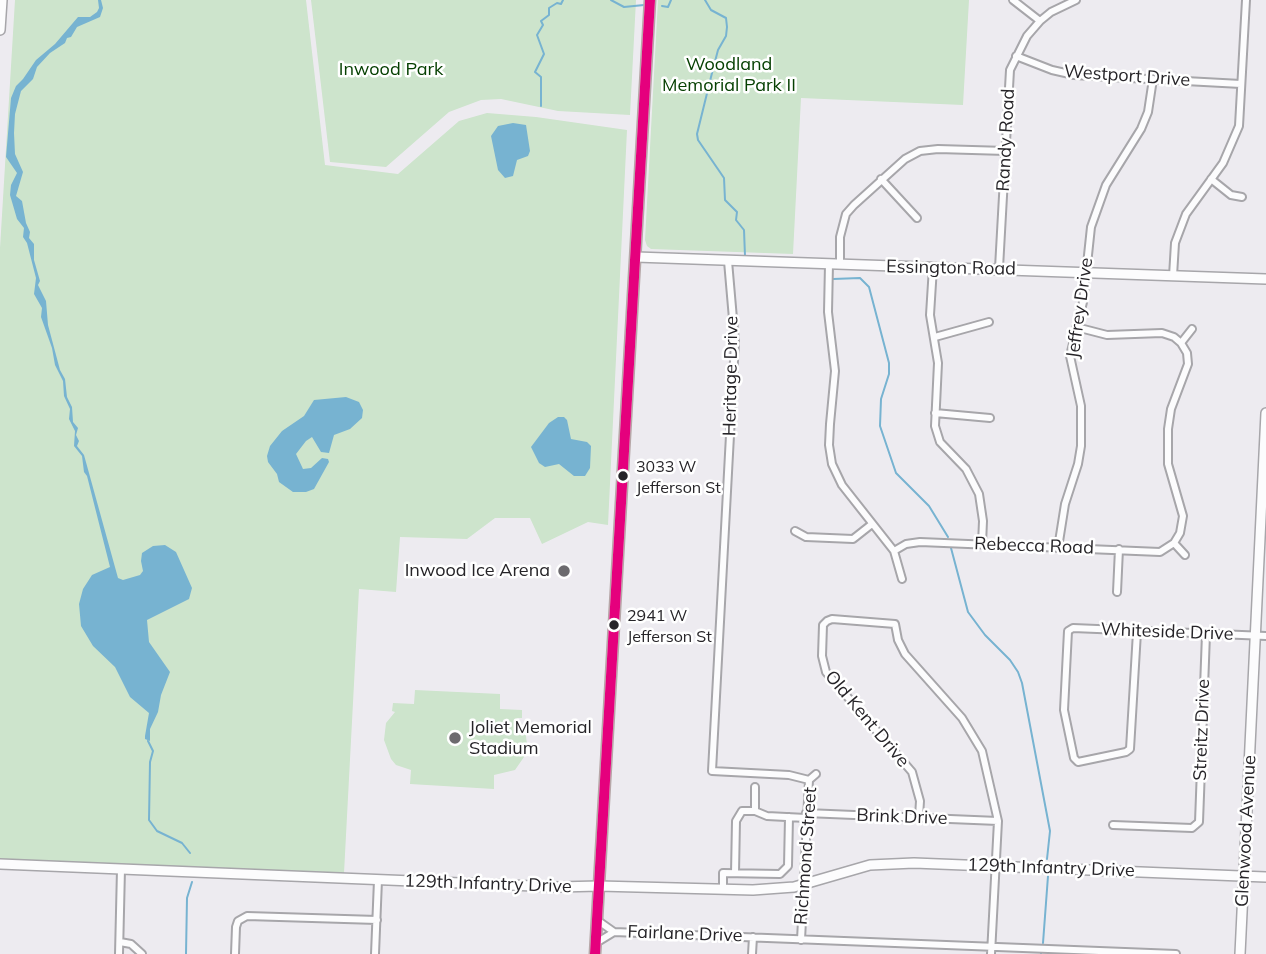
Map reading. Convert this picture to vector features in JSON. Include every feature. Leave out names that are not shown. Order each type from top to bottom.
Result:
[{"type":"main road","points":[[595,949],[650,0]]},
{"type":"street","points":[[0,30],[2,0]]},
{"type":"street","points":[[1013,0],[1040,21],[1051,12],[1076,0]]},
{"type":"street","points":[[1173,276],[1175,243],[1179,229],[1186,214],[1232,146],[1239,126],[1246,0]]},
{"type":"street","name":"Randy Road","points":[[999,268],[1010,70],[1027,36],[1040,21]]},
{"type":"street","name":"Westport Drive","points":[[1016,56],[1074,75],[1241,83]]},
{"type":"street","name":"Jeffrey Drive","points":[[1058,548],[1065,504],[1079,464],[1082,446],[1082,406],[1070,356],[1083,302],[1091,227],[1097,205],[1116,166],[1141,129],[1148,112],[1153,79]]},
{"type":"street","points":[[902,579],[894,551],[842,485],[832,464],[829,445],[835,372],[828,312],[840,237],[846,214],[896,165],[920,151],[1006,151]]},
{"type":"street","points":[[881,179],[917,218]]},
{"type":"street","points":[[1211,180],[1231,195],[1242,197]]},
{"type":"street","name":"Essington Road","points":[[636,257],[1266,279]]},
{"type":"street","name":"Heritage Drive","points":[[728,261],[735,342],[712,771],[789,775],[809,780]]},
{"type":"street","points":[[933,267],[930,315],[938,363],[936,434],[966,469],[979,494],[983,521],[982,544]]},
{"type":"street","points":[[934,337],[989,322]]},
{"type":"street","points":[[1076,327],[1107,335],[1161,333],[1174,337],[1187,353],[1188,364],[1171,409],[1168,429],[1168,464],[1183,516],[1180,533],[1174,543],[1185,555]]},
{"type":"street","points":[[1181,343],[1192,329]]},
{"type":"street","points":[[936,413],[990,418]]},
{"type":"street","name":"Glenwood Avenue","points":[[1240,954],[1266,414]]},
{"type":"street","points":[[795,531],[806,537],[853,539],[872,524]]},
{"type":"street","name":"Rebecca Road","points":[[894,551],[906,544],[920,542],[1160,552],[1174,543]]},
{"type":"street","points":[[1117,592],[1119,549]]},
{"type":"street","name":"Old Kent Drive","points":[[919,817],[920,801],[912,772],[826,673],[822,656],[823,625],[827,621],[832,619],[895,624],[898,640],[905,654],[974,735],[987,764],[998,821]]},
{"type":"street","name":"Whiteside Drive","points":[[1137,632],[1130,748],[1126,752],[1077,762],[1064,710],[1068,631],[1073,628],[1266,636]]},
{"type":"street","name":"Streitz Drive","points":[[1113,825],[1197,826],[1206,634]]},
{"type":"street","name":"Richmond Street","points":[[801,940],[809,780],[816,774]]},
{"type":"street","points":[[735,873],[736,821],[742,811],[755,811],[755,787]]},
{"type":"street","name":"Brink Drive","points":[[755,811],[767,816],[789,817],[919,817],[998,821]]},
{"type":"street","points":[[723,890],[723,873],[780,874],[788,866],[789,817]]},
{"type":"street","points":[[991,950],[998,821]]},
{"type":"street","name":"129th Infantry Drive","points":[[0,864],[558,887],[723,890],[768,890],[803,884],[870,865],[914,863],[1266,877]]},
{"type":"street","points":[[119,954],[121,869]]},
{"type":"street","points":[[375,954],[378,880]]},
{"type":"street","points":[[235,954],[236,927],[238,920],[242,918],[253,916],[377,920]]},
{"type":"street","name":"Fairlane Drive","points":[[597,920],[614,932],[991,950],[1176,954]]},
{"type":"street","name":"Fairlane Drive","points":[[595,949],[614,932]]},
{"type":"street","points":[[752,954],[753,937]]},
{"type":"street","points":[[120,942],[131,944],[142,954]]},
{"type":"green space","points":[[15,0],[306,0],[325,165],[398,174],[459,121],[487,113],[627,130],[608,525],[588,522],[542,544],[530,518],[495,518],[467,539],[400,537],[396,592],[359,589],[344,873],[0,859],[0,248]]},
{"type":"green space","name":"Inwood Park","points":[[311,0],[636,0],[630,115],[558,111],[501,99],[481,100],[449,112],[386,167],[330,162]]},
{"type":"green space","name":"Woodland Memorial Park II","points":[[658,0],[969,0],[963,105],[801,98],[793,254],[651,249],[645,240]]},
{"type":"green space","name":"Joliet Memorial Stadium","points":[[415,690],[500,694],[500,709],[522,710],[522,718],[517,718],[525,729],[527,744],[524,757],[515,770],[494,775],[494,789],[410,784],[411,770],[396,765],[384,740],[386,723],[395,712],[392,711],[393,703],[414,704]]},
{"type":"water","points":[[98,0],[101,0],[103,8],[100,17],[77,27],[65,43],[50,53],[37,67],[33,79],[21,91],[15,114],[14,133],[15,154],[23,172],[16,196],[22,201],[29,238],[34,244],[34,260],[40,281],[38,285],[46,301],[48,325],[65,379],[73,422],[78,428],[77,446],[84,455],[118,578],[123,580],[140,575],[143,571],[142,553],[153,546],[165,545],[176,552],[192,588],[189,599],[147,620],[149,642],[170,672],[150,729],[150,741],[145,739],[149,713],[130,697],[115,667],[93,646],[81,626],[79,604],[83,589],[92,575],[110,567],[82,456],[74,446],[75,431],[69,419],[70,409],[64,396],[63,381],[55,365],[41,317],[42,308],[34,294],[36,278],[23,237],[24,228],[17,219],[10,195],[17,173],[6,157],[11,98],[16,86],[36,60],[55,44],[78,17],[90,17],[97,12]]},
{"type":"water","points":[[513,123],[526,125],[530,151],[528,156],[517,160],[513,176],[505,178],[498,170],[491,136],[498,126]]},
{"type":"water","points":[[346,397],[359,402],[363,410],[362,418],[350,429],[334,435],[329,453],[321,452],[312,437],[306,441],[296,454],[303,469],[311,468],[322,458],[328,459],[329,462],[314,489],[293,492],[279,482],[277,474],[268,462],[270,446],[282,431],[304,416],[314,400]]},
{"type":"water","points":[[558,417],[567,420],[571,439],[587,442],[591,446],[590,468],[585,476],[574,476],[559,464],[545,467],[539,463],[531,447],[549,423]]},
{"type":"waterway","points":[[541,106],[541,77],[535,72],[544,54],[537,35],[543,25],[541,21],[549,15],[549,8],[557,3],[561,4],[563,0]]},
{"type":"waterway","points":[[611,0],[624,7],[644,5]]},
{"type":"waterway","points":[[662,6],[668,7],[671,0]]},
{"type":"waterway","points":[[705,0],[711,10],[726,18],[727,27],[726,36],[718,50],[697,134],[698,140],[724,178],[725,200],[737,212],[736,220],[744,230],[745,256]]},
{"type":"waterway","points":[[833,279],[860,278],[869,287],[889,363],[889,374],[881,399],[880,426],[896,473],[929,506],[948,537]]},
{"type":"waterway","points":[[951,548],[968,612],[985,635],[1010,660],[1022,683],[1050,831],[1047,859]]},
{"type":"waterway","points":[[148,741],[153,751],[150,762],[149,820],[157,831],[182,843],[190,853]]},
{"type":"waterway","points":[[1043,943],[1048,876]]},
{"type":"waterway","points":[[186,954],[187,898],[192,882]]},
{"type":"transit line","points":[[595,954],[650,0]]},
{"type":"place","name":"3033 W Jefferson St","points":[[623,476]]},
{"type":"place","name":"Inwood Ice Arena","points":[[564,571]]},
{"type":"place","name":"2941 W Jefferson St","points":[[614,625]]},
{"type":"place","name":"Joliet Memorial Stadium","points":[[455,738]]}]
